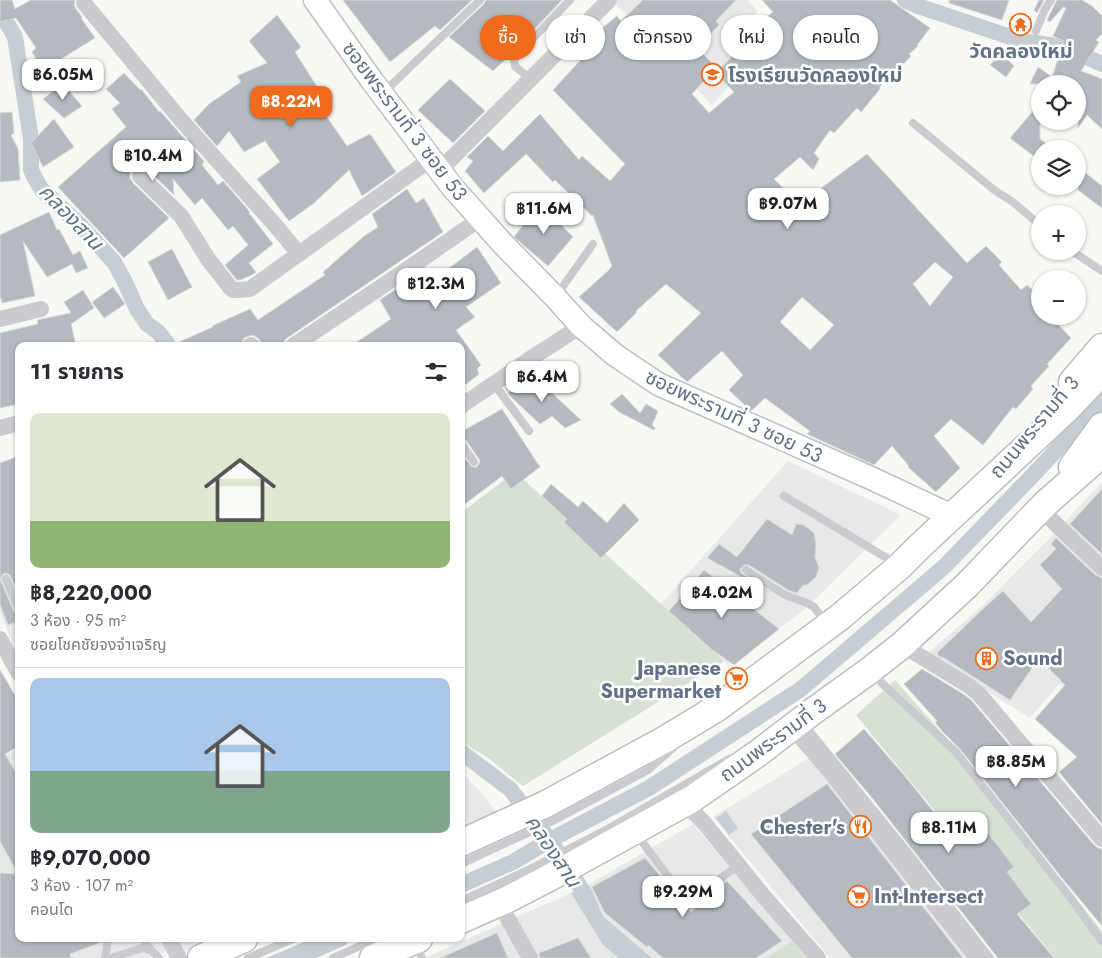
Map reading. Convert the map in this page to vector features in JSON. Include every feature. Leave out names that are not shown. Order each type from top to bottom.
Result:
[{"type":"main road","name":"ถนนพระรามที่ 3","points":[[986,484],[1102,347]]},
{"type":"main road","name":"ถนนพระรามที่ 3","points":[[465,842],[522,826],[546,814],[718,708],[828,626],[900,566],[1068,408],[1102,372]]},
{"type":"main road","name":"ถนนพระรามที่ 3","points":[[1042,506],[1102,426]]},
{"type":"main road","name":"ถนนพระรามที่ 3","points":[[465,918],[499,903],[538,874],[603,848],[685,802],[757,754],[902,645],[967,585],[1042,506],[1102,454]]},
{"type":"main road","points":[[201,958],[237,942]]},
{"type":"main road","points":[[374,958],[419,946]]},
{"type":"street","name":"ซอยพระรามที่ 3 ซอย 53","points":[[315,0],[453,188],[581,326],[615,355],[658,384],[952,516]]},
{"type":"street","points":[[140,176],[181,216],[229,286],[233,290],[250,289],[299,254],[435,165],[530,79],[609,0]]},
{"type":"street","points":[[84,3],[180,120],[299,254]]},
{"type":"street","points":[[299,342],[480,218]]},
{"type":"street","points":[[0,319],[41,310]]},
{"type":"street","points":[[465,403],[581,326]]},
{"type":"street","points":[[0,428],[15,424]]},
{"type":"street","points":[[1042,506],[1102,568]]},
{"type":"street","points":[[0,640],[15,667]]},
{"type":"street","points":[[902,645],[978,693],[1102,839]]},
{"type":"street","points":[[802,720],[828,769],[977,958]]},
{"type":"street","points":[[685,802],[818,958]]},
{"type":"street","points":[[499,903],[530,958]]},
{"type":"street","points":[[171,942],[179,958]]},
{"type":"lane","points":[[382,93],[480,0]]},
{"type":"lane","points":[[530,79],[515,66],[514,60],[570,0]]},
{"type":"lane","points":[[1036,31],[1051,0]]},
{"type":"lane","points":[[913,122],[993,189],[1031,217]]},
{"type":"lane","points":[[555,297],[593,244]]},
{"type":"lane","points":[[1085,260],[1102,272]]},
{"type":"lane","points":[[494,384],[529,430]]},
{"type":"lane","points":[[465,449],[474,462]]},
{"type":"lane","points":[[784,496],[900,566]]},
{"type":"lane","points":[[746,570],[786,595],[814,607],[828,626]]},
{"type":"lane","points":[[6,579],[15,600]]},
{"type":"lane","points":[[869,671],[956,752],[1073,900],[1102,941]]},
{"type":"lane","points":[[683,739],[718,708]]},
{"type":"lane","points":[[760,742],[802,720],[990,958]]},
{"type":"lane","points":[[546,814],[598,798],[648,770],[676,745]]},
{"type":"lane","points":[[465,900],[538,874],[563,852],[613,826],[736,755]]},
{"type":"lane","points":[[465,862],[522,826]]},
{"type":"lane","points":[[633,831],[678,888],[686,895],[692,896],[707,888],[739,865]]},
{"type":"lane","points":[[105,958],[108,942]]},
{"type":"lane","points":[[145,942],[159,958]]},
{"type":"lane","points":[[248,958],[286,942]]},
{"type":"lane","points":[[333,958],[369,942]]},
{"type":"lane","points":[[111,958],[142,948],[151,950]]},
{"type":"shaded area","points":[[618,0],[747,0],[758,11],[754,15],[721,15],[721,60],[753,60],[712,105],[669,60],[711,60],[711,15],[626,15],[615,3]]},
{"type":"shaded area","points":[[788,461],[901,515],[805,609],[729,665],[661,604]]},
{"type":"shaded area","points":[[515,472],[724,661],[523,786],[487,757],[465,744],[465,510]]},
{"type":"shaded area","points":[[1102,482],[1102,760],[1095,717],[1060,683],[1030,718],[927,654],[982,606]]},
{"type":"shaded area","points":[[0,509],[15,548],[15,650],[0,611]]},
{"type":"shaded area","points":[[895,680],[957,750],[1102,931],[1102,958],[1055,958],[856,715]]},
{"type":"shaded area","points":[[15,750],[15,942],[163,942],[168,951],[147,958],[0,958],[0,759]]},
{"type":"shaded area","name":"Int-Intersect","points":[[809,758],[968,958],[830,958],[713,817]]},
{"type":"shaded area","points":[[465,776],[484,795],[497,815],[465,829]]},
{"type":"shaded area","points":[[726,811],[738,828],[729,835],[716,818]]},
{"type":"shaded area","points":[[693,824],[792,941],[766,958],[652,958],[604,917],[586,886]]},
{"type":"shaded area","points":[[586,886],[604,917],[652,958],[618,958],[603,945],[571,893]]},
{"type":"shaded area","points":[[571,893],[603,945],[618,958],[424,958],[460,942],[465,942],[465,940]]},
{"type":"shaded area","points":[[792,941],[807,958],[766,958]]},
{"type":"shaded area","points":[[179,942],[209,942],[185,952]]},
{"type":"shaded area","points":[[304,942],[329,942],[332,950],[309,958],[266,958]]},
{"type":"building","points":[[0,0],[12,0],[15,9],[31,0],[75,0],[74,5],[76,9],[95,38],[43,70],[32,52],[36,48],[16,18],[0,22]]},
{"type":"building","points":[[343,0],[472,0],[440,30],[435,26],[390,62]]},
{"type":"building","points":[[486,0],[562,0],[536,28],[536,15],[480,15],[480,60],[505,60],[493,71],[449,37]]},
{"type":"building","points":[[643,0],[736,0],[716,21],[719,25],[711,33],[711,15],[627,15]]},
{"type":"building","points":[[762,0],[890,0],[930,28],[918,46],[909,54],[911,56],[897,71],[895,70],[861,112],[857,108],[834,133],[830,130],[814,153],[819,159],[813,170],[800,157],[774,179],[795,200],[787,214],[800,204],[802,207],[816,192],[867,154],[967,263],[986,246],[1002,262],[999,265],[1021,290],[1027,285],[1031,288],[1031,325],[1059,325],[1071,338],[1047,364],[1049,366],[1031,386],[1033,389],[1016,409],[1013,407],[983,445],[951,419],[934,436],[960,468],[936,492],[908,467],[892,446],[874,465],[807,434],[810,431],[765,398],[751,411],[729,390],[743,375],[722,351],[687,382],[658,355],[701,313],[666,284],[636,311],[617,332],[579,297],[612,266],[593,215],[555,180],[553,182],[526,154],[484,193],[465,171],[473,161],[467,157],[488,136],[503,151],[540,114],[579,160],[582,156],[610,181],[625,164],[553,90],[581,60],[605,60],[605,26],[615,18],[615,60],[709,60],[716,67],[692,94],[709,113],[734,92],[716,73],[729,60],[783,60],[783,15],[769,15],[773,12]],"holes":[[[935,262],[953,277],[930,306],[913,284]],[[802,297],[834,325],[810,350],[780,322]]]},
{"type":"building","points":[[949,0],[1009,0],[1002,20],[949,3]]},
{"type":"building","points":[[1039,0],[1044,0],[1037,13],[1034,10]]},
{"type":"building","points":[[1057,0],[1082,0],[1092,6],[1102,16],[1102,34],[1096,40],[1099,42],[1081,71],[1102,79],[1102,129],[1087,115],[1086,116],[1086,75],[1053,75],[1064,41],[1053,36],[1066,8],[1063,7],[1050,22],[1047,20]]},
{"type":"building","points":[[277,15],[301,47],[295,52],[324,98],[317,103],[347,146],[370,134],[396,172],[362,196],[349,170],[313,204],[289,221],[257,179],[280,162],[265,141],[244,152],[229,131],[217,146],[194,120],[209,104],[241,82],[237,76],[267,63],[249,41]]},
{"type":"building","points":[[1001,53],[1014,66],[1006,77],[990,65]]},
{"type":"building","points":[[1038,67],[1049,75],[1034,75]]},
{"type":"building","points":[[124,73],[141,89],[159,112],[204,161],[202,165],[218,185],[223,181],[250,212],[273,244],[249,263],[256,272],[252,275],[237,280],[225,265],[248,245],[233,226],[228,230],[202,198],[195,205],[173,179],[174,195],[143,166],[138,166],[130,173],[133,183],[169,218],[124,258],[58,187],[126,127],[112,109],[120,103],[106,89]]},
{"type":"building","points":[[450,79],[485,111],[453,143],[418,110]]},
{"type":"building","points":[[63,84],[82,106],[64,118],[43,99]]},
{"type":"building","points":[[0,112],[12,112],[14,133],[11,135],[18,149],[20,180],[0,182]]},
{"type":"building","points":[[1031,114],[1031,130],[1040,130],[1041,140],[1031,140],[1031,154],[1010,138]]},
{"type":"building","points":[[54,119],[74,147],[43,167],[31,143]]},
{"type":"building","points":[[1086,173],[1102,186],[1102,208],[1085,195]]},
{"type":"building","points":[[407,189],[416,203],[424,198],[443,232],[284,342],[260,342],[253,335],[244,338],[242,342],[179,342],[250,309],[258,320],[325,275],[323,272],[363,237],[378,227],[372,214]]},
{"type":"building","points":[[540,203],[573,237],[548,266],[514,237]]},
{"type":"building","points":[[49,212],[57,230],[59,229],[73,255],[80,251],[88,268],[76,273],[72,264],[47,277],[23,241],[35,296],[2,303],[0,295],[0,235]]},
{"type":"building","points":[[477,247],[501,283],[466,307],[475,317],[456,330],[465,342],[357,342],[391,319],[380,300],[422,271],[432,281]]},
{"type":"building","points":[[172,249],[192,287],[168,300],[148,262]]},
{"type":"building","points":[[113,287],[125,304],[104,318],[92,302]]},
{"type":"building","points":[[83,290],[94,308],[71,324],[75,342],[15,342],[15,405],[0,408],[0,333],[38,324],[37,320],[71,313],[64,302]]},
{"type":"building","points":[[465,343],[481,365],[477,369],[479,374],[465,385]]},
{"type":"building","points":[[532,375],[581,420],[565,428],[552,416],[540,424],[508,393]]},
{"type":"building","points":[[622,394],[640,413],[646,404],[658,411],[652,425],[655,428],[654,430],[619,412],[610,404]]},
{"type":"building","points":[[502,409],[540,467],[511,489],[502,476],[465,504],[465,458],[472,467],[477,467],[480,462],[465,439],[465,430]]},
{"type":"building","points":[[15,457],[15,586],[10,575],[3,574],[0,579],[0,463]]},
{"type":"building","points":[[551,484],[578,507],[583,501],[607,523],[624,503],[639,520],[601,558],[564,522],[567,519],[542,496]]},
{"type":"building","points":[[1102,489],[1102,554],[1070,524]]},
{"type":"building","points":[[767,519],[792,535],[796,524],[804,525],[814,533],[816,544],[815,557],[819,568],[816,577],[807,585],[803,585],[797,593],[788,590],[749,565],[744,565],[740,569],[741,573],[769,592],[707,558],[719,544],[737,557]]},
{"type":"building","points":[[1056,538],[1095,575],[1102,578],[1102,824],[1059,772],[1077,757],[1035,719],[1065,685],[1039,658],[1010,700],[941,656],[943,658],[938,656],[937,653],[1003,591],[1031,622],[1062,589],[1040,565],[1056,549],[1051,544]]},
{"type":"building","points":[[704,570],[779,629],[734,665],[711,649],[669,611]]},
{"type":"building","points":[[0,579],[15,613],[15,622],[8,625],[0,604]]},
{"type":"building","points":[[922,669],[971,700],[1094,845],[1102,849],[1102,926],[960,749],[943,732],[935,722],[937,721],[904,684]]},
{"type":"building","points":[[0,670],[15,695],[15,748],[5,754],[15,771],[15,868],[0,841]]},
{"type":"building","points":[[864,729],[958,842],[981,824],[1014,867],[1007,872],[1031,904],[1017,914],[1054,958],[998,958],[873,799],[835,754]]},
{"type":"building","name":"Int-Intersect","points":[[827,784],[963,958],[852,958],[751,834]]},
{"type":"building","points":[[645,858],[691,912],[727,881],[782,941],[756,958],[663,958],[605,913],[592,887]]},
{"type":"building","points":[[0,873],[15,874],[15,942],[102,942],[70,954],[71,958],[0,958]]},
{"type":"building","points":[[497,933],[508,958],[440,958]]},
{"type":"building","points":[[578,938],[591,958],[540,958],[539,953]]},
{"type":"waterway","points":[[905,0],[1022,41],[1064,47],[1102,64]]},
{"type":"waterway","name":"คลองสาน","points":[[0,16],[15,37],[31,139],[31,170],[36,180],[42,190],[81,226],[114,262],[137,309],[147,324],[158,332],[166,342]]},
{"type":"waterway","points":[[465,883],[513,862],[550,840],[649,788],[801,689],[945,566],[1102,401]]},
{"type":"waterway","name":"คลองสาน","points":[[465,755],[510,789],[550,840],[584,893],[591,908]]},
{"type":"waterway","points":[[296,958],[333,942]]},
{"type":"place","name":"วัดคลองใหม่","points":[[1021,25]]},
{"type":"place","name":"โรงเรียนวัดคลองใหม่","points":[[712,75]]},
{"type":"place","name":"Sound","points":[[987,658]]},
{"type":"place","name":"Japanese Supermarket","points":[[737,679]]},
{"type":"place","name":"Chester's","points":[[861,827]]},
{"type":"place","name":"Int-Intersect","points":[[858,896]]}]
